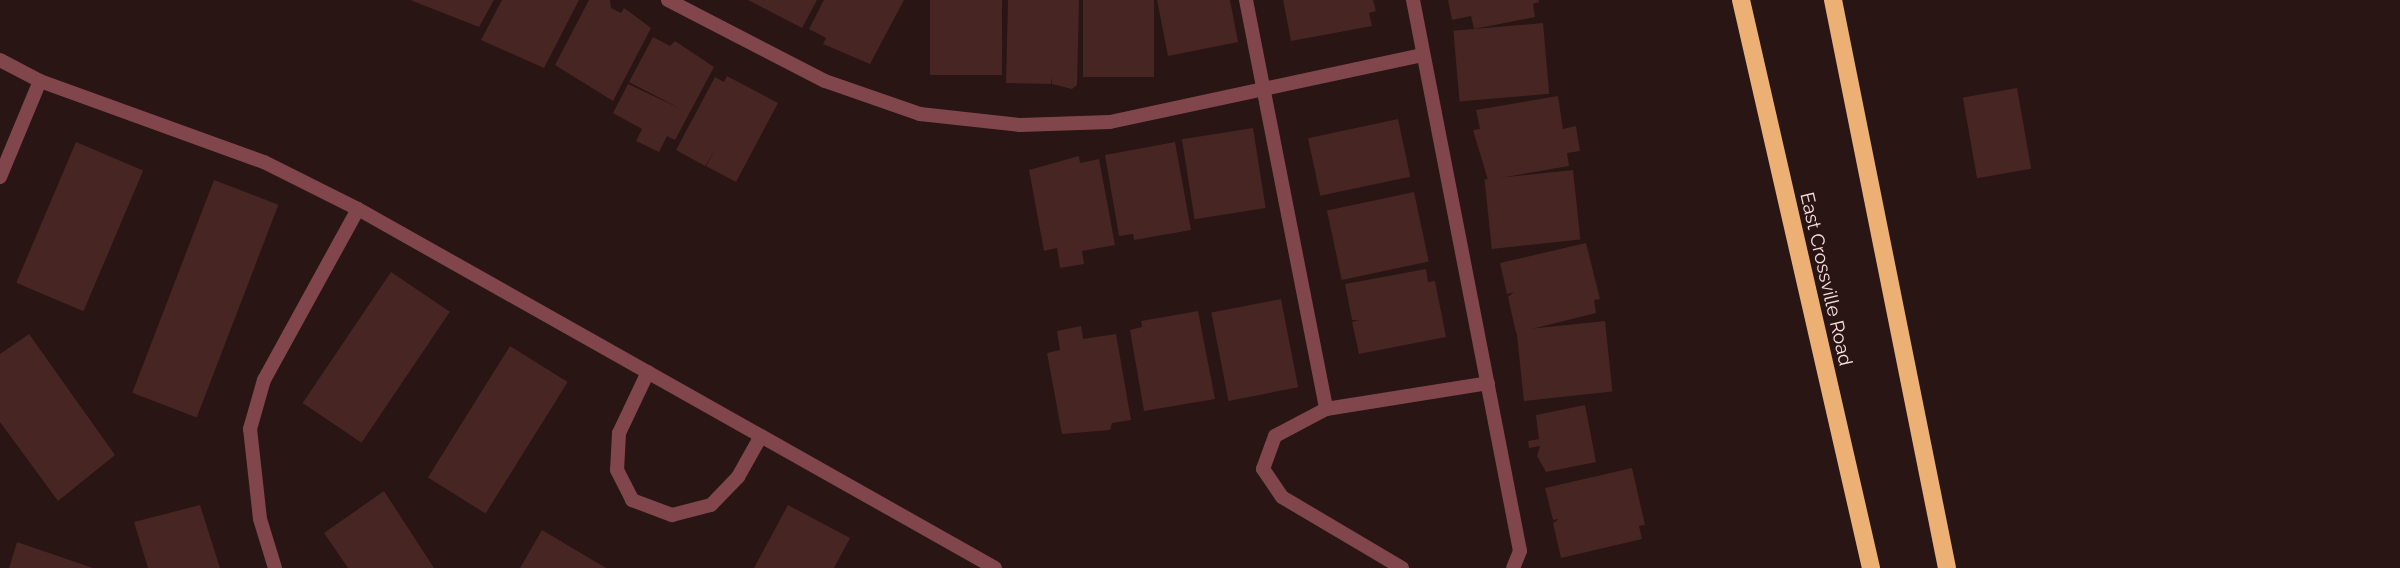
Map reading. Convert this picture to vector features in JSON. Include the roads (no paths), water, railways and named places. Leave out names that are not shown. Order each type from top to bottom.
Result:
[{"type":"main road","name":"East Crossville Road","points":[[1741,0],[1871,568]]},
{"type":"main road","points":[[1833,0],[1947,568]]},
{"type":"street","points":[[668,0],[825,82],[920,114],[1020,125],[1110,121],[1423,55]]},
{"type":"street","points":[[1246,0],[1267,88],[1326,409]]},
{"type":"street","points":[[1413,0],[1520,551],[1513,568]]},
{"type":"street","points":[[0,60],[40,81],[176,127],[358,209],[995,568]]},
{"type":"street","points":[[0,177],[40,81]]},
{"type":"street","points":[[275,568],[260,519],[250,429],[264,380],[358,209]]},
{"type":"street","points":[[648,373],[619,433],[617,470],[632,499],[672,515],[711,505],[738,477],[761,436]]},
{"type":"street","points":[[1402,568],[1282,497],[1263,469],[1275,436],[1326,409],[1488,383]]}]
